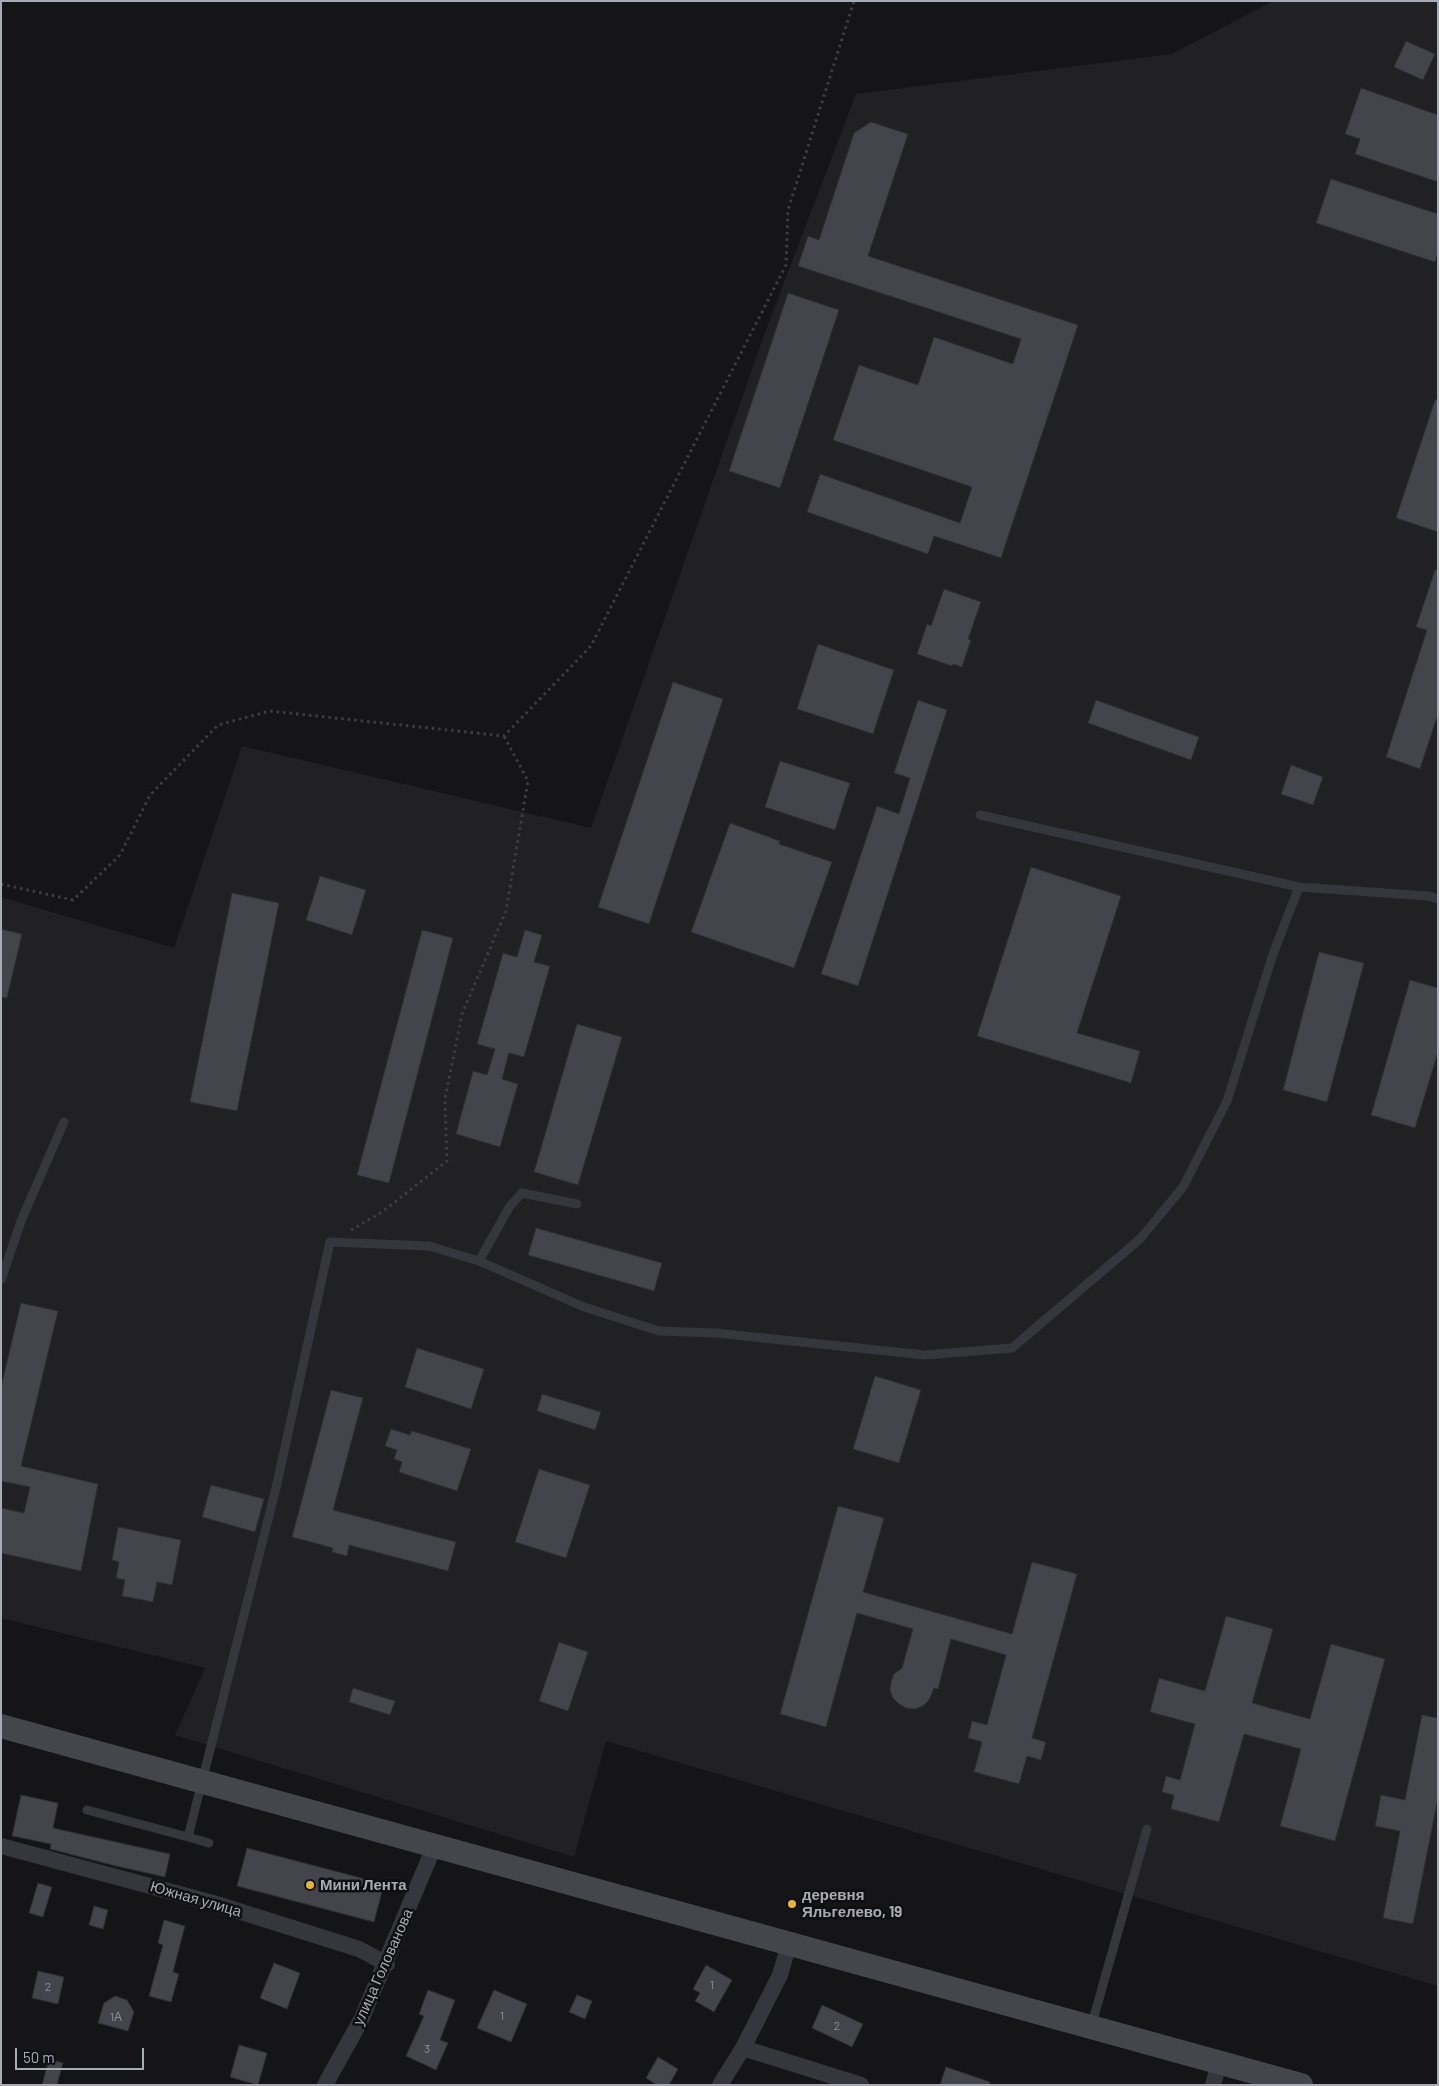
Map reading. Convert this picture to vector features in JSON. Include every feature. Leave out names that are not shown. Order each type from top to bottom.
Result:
[{"type":"main road","points":[[1,1726],[1091,2027],[1216,2074],[1302,2085]]},
{"type":"street","name":"Южная улица","points":[[1,1846],[213,1903],[360,1949],[386,1964]]},
{"type":"street","name":"улица Голованова","points":[[325,2085],[361,2020],[434,1847]]},
{"type":"street","points":[[720,2085],[743,2048],[780,1975],[789,1944]]},
{"type":"street","points":[[743,2048],[861,2085]]},
{"type":"lane","points":[[980,815],[1298,887],[1428,896],[1438,899]]},
{"type":"lane","points":[[188,1837],[276,1488],[330,1242],[429,1246],[479,1261],[584,1306],[659,1331],[716,1333],[924,1355],[1012,1348],[1140,1239],[1183,1187],[1226,1101],[1273,954],[1298,887]]},
{"type":"lane","points":[[1,1280],[21,1221],[64,1122]]},
{"type":"lane","points":[[479,1261],[510,1206],[522,1193],[577,1204]]},
{"type":"lane","points":[[87,1810],[210,1843]]},
{"type":"lane","points":[[1091,2027],[1148,1830]]},
{"type":"path","points":[[504,736],[591,646],[786,265],[788,210],[854,1]]},
{"type":"path","points":[[1,884],[73,900],[120,855],[150,795],[218,725],[270,711],[504,736]]},
{"type":"path","points":[[330,1242],[382,1212],[447,1161],[445,1099],[462,1014],[506,911],[528,781],[504,736]]},
{"type":"shaded area","points":[[1273,1],[1438,1],[1438,1986],[606,1741],[574,1857],[175,1735],[205,1668],[1,1618],[1,897],[174,948],[242,746],[591,828],[764,335],[856,94],[1172,54]]},
{"type":"building","points":[[1406,41],[1435,54],[1423,80],[1394,67]]},
{"type":"building","points":[[1361,88],[1438,115],[1438,182],[1355,154],[1360,139],[1345,134]]},
{"type":"building","points":[[871,122],[908,134],[868,256],[1078,325],[1001,558],[934,536],[928,554],[807,512],[820,474],[960,523],[972,487],[833,440],[859,365],[918,385],[934,337],[1013,364],[1021,339],[798,266],[808,236],[819,240],[854,133]]},
{"type":"building","points":[[1331,179],[1438,214],[1438,253],[1435,262],[1316,223]]},
{"type":"building","points":[[788,293],[839,310],[780,488],[729,471]]},
{"type":"building","points":[[1435,400],[1438,400],[1438,532],[1396,518]]},
{"type":"building","points":[[1435,570],[1438,570],[1438,714],[1420,769],[1386,757],[1427,630],[1416,627]]},
{"type":"building","points":[[944,589],[981,602],[968,639],[971,640],[962,667],[953,664],[952,666],[917,654],[927,624],[931,626]]},
{"type":"building","points":[[818,644],[894,670],[873,734],[797,709]]},
{"type":"building","points":[[673,682],[723,699],[649,924],[598,907]]},
{"type":"building","points":[[918,700],[947,710],[858,986],[821,974],[877,806],[899,814],[910,778],[894,773]]},
{"type":"building","points":[[1096,700],[1199,737],[1191,760],[1088,723]]},
{"type":"building","points":[[780,761],[850,783],[835,830],[765,807]]},
{"type":"building","points":[[1291,765],[1323,777],[1313,805],[1281,794]]},
{"type":"building","points":[[730,823],[780,841],[779,844],[832,862],[794,968],[691,932]]},
{"type":"building","points":[[1031,867],[1121,896],[1077,1033],[1140,1051],[1131,1083],[977,1036]]},
{"type":"building","points":[[320,876],[366,890],[352,935],[306,920]]},
{"type":"building","points":[[232,893],[279,903],[237,1111],[190,1102]]},
{"type":"building","points":[[1,929],[22,934],[7,998],[1,997]]},
{"type":"building","points":[[422,930],[453,938],[389,1183],[357,1175]]},
{"type":"building","points":[[525,930],[542,935],[534,962],[550,966],[524,1057],[509,1053],[502,1079],[518,1084],[500,1147],[456,1134],[473,1071],[487,1075],[495,1049],[477,1044],[503,953],[517,957]]},
{"type":"building","points":[[1319,952],[1364,963],[1327,1102],[1283,1090]]},
{"type":"building","points":[[1410,980],[1438,988],[1438,1052],[1415,1128],[1371,1115]]},
{"type":"building","points":[[577,1024],[622,1037],[578,1185],[534,1172]]},
{"type":"building","points":[[536,1228],[662,1263],[654,1291],[528,1255]]},
{"type":"building","points":[[21,1303],[58,1311],[21,1466],[98,1484],[81,1571],[1,1553],[1,1508],[24,1513],[30,1487],[1,1481],[1,1387]]},
{"type":"building","points":[[417,1348],[484,1369],[471,1409],[405,1387]]},
{"type":"building","points":[[875,1376],[921,1390],[899,1463],[853,1449]]},
{"type":"building","points":[[331,1390],[363,1398],[333,1510],[456,1542],[448,1571],[349,1545],[347,1556],[332,1552],[333,1548],[292,1537]]},
{"type":"building","points":[[542,1394],[601,1412],[595,1430],[537,1411]]},
{"type":"building","points":[[391,1429],[410,1435],[412,1431],[471,1449],[457,1491],[399,1472],[402,1462],[394,1459],[397,1450],[385,1446]]},
{"type":"building","points":[[539,1469],[590,1485],[566,1558],[515,1542]]},
{"type":"building","points":[[211,1485],[264,1499],[255,1532],[202,1517]]},
{"type":"building","points":[[838,1506],[884,1518],[863,1592],[1012,1634],[1032,1562],[1077,1574],[1032,1738],[1046,1742],[1041,1760],[1027,1756],[1019,1784],[974,1772],[982,1742],[968,1738],[972,1721],[987,1725],[1006,1655],[951,1639],[938,1689],[934,1688],[929,1700],[923,1706],[915,1709],[906,1708],[893,1698],[890,1690],[894,1674],[902,1668],[913,1629],[857,1613],[826,1727],[780,1714]]},
{"type":"building","points":[[118,1527],[181,1540],[172,1585],[157,1582],[153,1602],[122,1596],[125,1580],[116,1578],[119,1562],[112,1560]]},
{"type":"building","points":[[1226,1616],[1273,1629],[1252,1703],[1310,1719],[1331,1644],[1385,1659],[1335,1841],[1280,1826],[1301,1749],[1244,1734],[1219,1822],[1171,1809],[1174,1795],[1162,1792],[1166,1776],[1180,1780],[1195,1724],[1150,1712],[1159,1678],[1205,1691]]},
{"type":"building","points":[[559,1642],[588,1652],[568,1711],[539,1701]]},
{"type":"building","points":[[353,1688],[395,1701],[390,1715],[349,1702]]},
{"type":"building","points":[[1422,1715],[1438,1718],[1438,1798],[1413,1924],[1383,1918],[1400,1831],[1375,1826],[1381,1795],[1405,1800]]},
{"type":"building","points":[[21,1795],[58,1803],[53,1828],[170,1854],[165,1877],[50,1849],[51,1844],[12,1836]]},
{"type":"building","name":"Мини Лента","points":[[247,1848],[384,1884],[374,1922],[237,1886]]},
{"type":"building","points":[[38,1883],[52,1887],[43,1917],[29,1913]]},
{"type":"building","points":[[94,1906],[108,1910],[103,1929],[89,1925]]},
{"type":"building","points":[[164,1920],[185,1926],[173,1972],[179,1974],[171,2002],[149,1996],[163,1945],[158,1943]]},
{"type":"building","points":[[274,1963],[300,1973],[287,2009],[260,1998]]},
{"type":"building","points":[[706,1965],[732,1980],[714,2012],[695,2001],[700,1993],[693,1989]]},
{"type":"building","points":[[38,1971],[64,1977],[58,2004],[32,1998]]},
{"type":"building","points":[[428,1990],[455,2000],[440,2040],[448,2043],[436,2070],[406,2056],[424,2016],[419,2014]]},
{"type":"building","points":[[494,1990],[527,2004],[511,2042],[477,2028]]},
{"type":"building","points":[[577,1995],[592,2001],[585,2019],[569,2012]]},
{"type":"building","points":[[115,1996],[127,2000],[134,2012],[128,2031],[98,2023],[104,2003]]},
{"type":"building","points":[[822,2005],[863,2024],[852,2047],[812,2028]]},
{"type":"building","points":[[239,2045],[267,2053],[258,2085],[230,2077]]},
{"type":"building","points":[[658,2057],[678,2069],[669,2085],[657,2085],[646,2078]]},
{"type":"building","points":[[49,2059],[63,2063],[57,2085],[42,2085]]},
{"type":"building","points":[[946,2067],[990,2082],[990,2085],[940,2085]]},
{"type":"place","name":"Мини Лента","points":[[310,1885]]},
{"type":"place","name":"деревня Яльгелево, 19","points":[[792,1904]]}]
